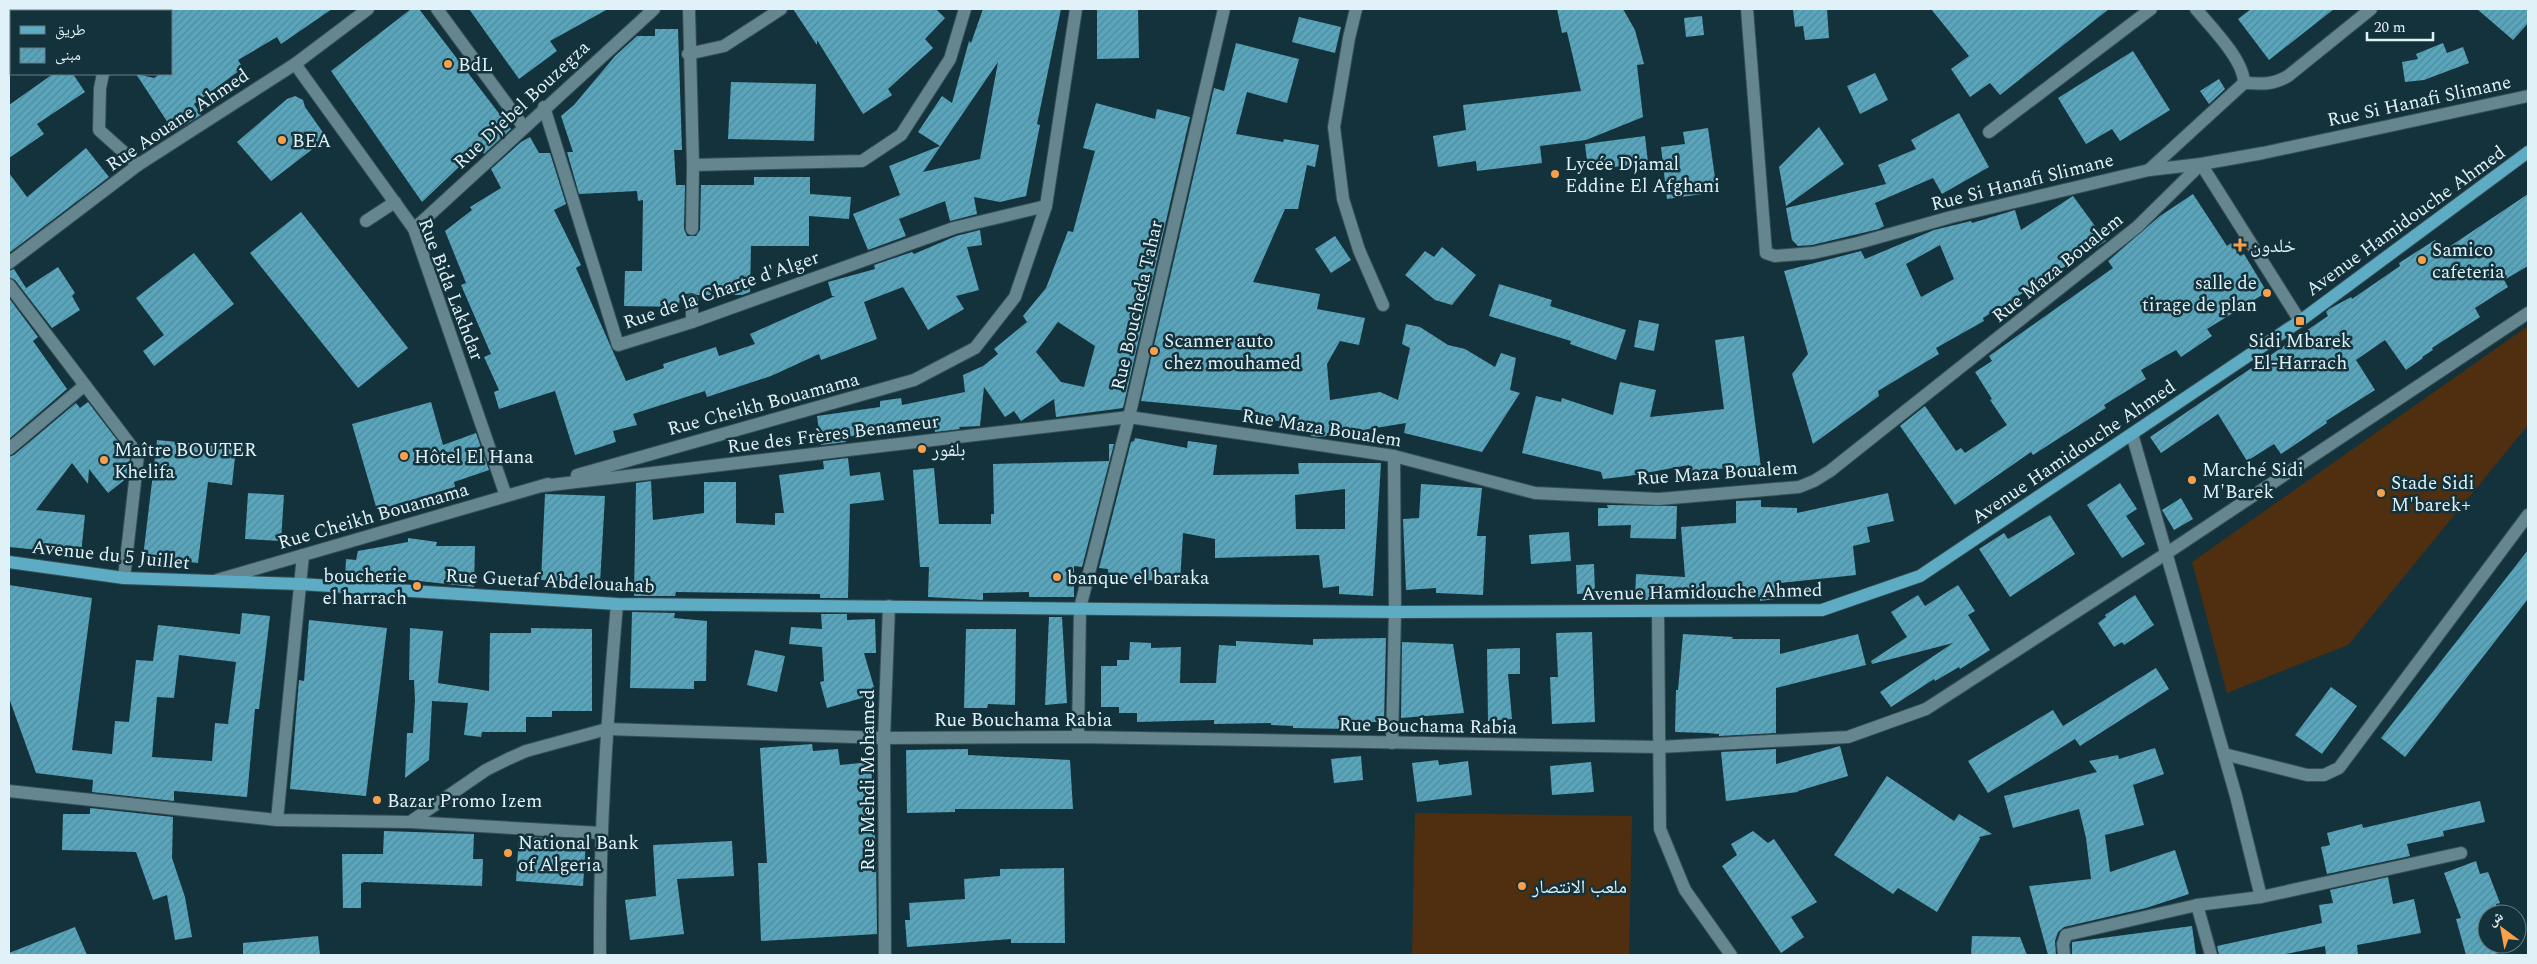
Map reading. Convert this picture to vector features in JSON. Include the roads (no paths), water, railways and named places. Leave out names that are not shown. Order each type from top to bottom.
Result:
[{"type":"main road","name":"Avenue Hamidouche Ahmed","points":[[889,606],[1395,612],[1822,610],[1920,576],[2300,321],[2528,152]]},
{"type":"main road","name":"Avenue du 5 Juillet","points":[[9,562],[124,578],[209,583]]},
{"type":"main road","name":"Rue Guetaf Abdelouahab","points":[[209,583],[300,584],[617,604],[889,606]]},
{"type":"street","name":"Rue Aouane Ahmed","points":[[9,263],[138,165],[295,64],[368,9]]},
{"type":"street","points":[[437,9],[524,126]]},
{"type":"street","name":"Rue Djebel Bouzegza","points":[[414,229],[544,107],[654,9]]},
{"type":"street","points":[[689,9],[688,54],[693,165],[692,229]]},
{"type":"street","points":[[688,54],[724,46],[781,9]]},
{"type":"street","points":[[693,165],[862,161],[901,135],[950,59],[965,9]]},
{"type":"street","name":"Rue Cheikh Bouamama","points":[[209,583],[696,440],[914,380],[975,348],[1014,297],[1046,206],[1076,9]]},
{"type":"street","name":"Rue Boucheda Tahar","points":[[1078,736],[1080,608],[1129,417],[1224,9]]},
{"type":"street","points":[[1356,9],[1349,38],[1334,128],[1344,199],[1359,250],[1383,305]]},
{"type":"street","name":"Rue Si Hanafi Slimane","points":[[1747,9],[1766,253],[1775,256],[1790,256],[1831,249],[1951,217],[2148,170],[2200,164],[2263,153],[2528,96]]},
{"type":"street","points":[[1989,132],[2151,9]]},
{"type":"street","points":[[2196,9],[2238,63],[2244,74],[2244,83]]},
{"type":"street","points":[[2148,170],[2244,83],[2267,84],[2278,82],[2371,9]]},
{"type":"street","name":"Rue Bida Lakhdar","points":[[295,64],[414,229],[506,496]]},
{"type":"street","points":[[103,75],[100,88],[100,130],[138,165]]},
{"type":"street","name":"Rue de la Charte d'Alger","points":[[544,107],[618,344],[692,322],[954,228],[1046,206]]},
{"type":"street","points":[[2200,164],[2300,321]]},
{"type":"street","name":"Rue Maza Boualem","points":[[1129,417],[1394,456],[1535,493],[1659,499],[1799,487],[1814,481],[1845,460],[2129,233],[2200,164]]},
{"type":"street","points":[[366,221],[394,202]]},
{"type":"street","points":[[9,285],[138,457],[124,578]]},
{"type":"street","points":[[692,300],[692,322]]},
{"type":"street","name":"Rue Bouchama Rabia","points":[[410,822],[486,770],[508,759],[526,751],[607,729],[884,738],[1078,736],[1659,747],[1848,737],[1926,709],[2167,553],[2528,313]]},
{"type":"street","points":[[9,449],[85,386]]},
{"type":"street","name":"Rue des Frères Benameur","points":[[542,486],[1129,417]]},
{"type":"street","points":[[2132,434],[2224,754],[2261,897]]},
{"type":"street","points":[[1392,743],[1395,612],[1394,456]]},
{"type":"street","points":[[2224,754],[2307,775],[2324,775],[2340,768],[2528,515]]},
{"type":"street","points":[[277,820],[303,555]]},
{"type":"street","points":[[600,955],[601,833],[617,604]]},
{"type":"street","name":"Rue Mehdi Mohamed","points":[[885,955],[884,738],[889,606]]},
{"type":"street","points":[[1658,612],[1660,829],[1685,890],[1731,955]]},
{"type":"street","points":[[9,791],[277,820],[410,822],[601,833]]},
{"type":"street","points":[[2064,955],[2063,944],[2066,935],[2197,905],[2261,897],[2461,853]]},
{"type":"street","points":[[2197,905],[2210,955]]},
{"type":"place","name":"BdL","points":[[448,64]]},
{"type":"place","name":"BEA","points":[[282,140]]},
{"type":"place","name":"Lycée Djamal Eddine El Afghani","points":[[1555,174]]},
{"type":"place","name":"خلدون","points":[[2240,245]]},
{"type":"place","name":"Samico cafeteria","points":[[2422,260]]},
{"type":"place","name":"salle de tirage de plan","points":[[2267,293]]},
{"type":"place","name":"Sidi Mbarek El-Harrach","points":[[2300,321]]},
{"type":"place","name":"Scanner auto chez mouhamed","points":[[1154,351]]},
{"type":"place","name":"بلفور","points":[[922,449]]},
{"type":"place","name":"Hôtel El Hana","points":[[404,456]]},
{"type":"place","name":"Maître BOUTER Khelifa","points":[[104,460]]},
{"type":"place","name":"Marché Sidi M'Barek","points":[[2192,480]]},
{"type":"place","name":"Stade Sidi M'barek+","points":[[2381,493]]},
{"type":"place","name":"banque el baraka","points":[[1057,577]]},
{"type":"place","name":"boucherie el harrach","points":[[417,586]]},
{"type":"place","name":"Bazar Promo Izem","points":[[377,800]]},
{"type":"place","name":"National Bank of Algeria","points":[[508,853]]},
{"type":"place","name":"ملعب الانتصار","points":[[1522,886]]}]
